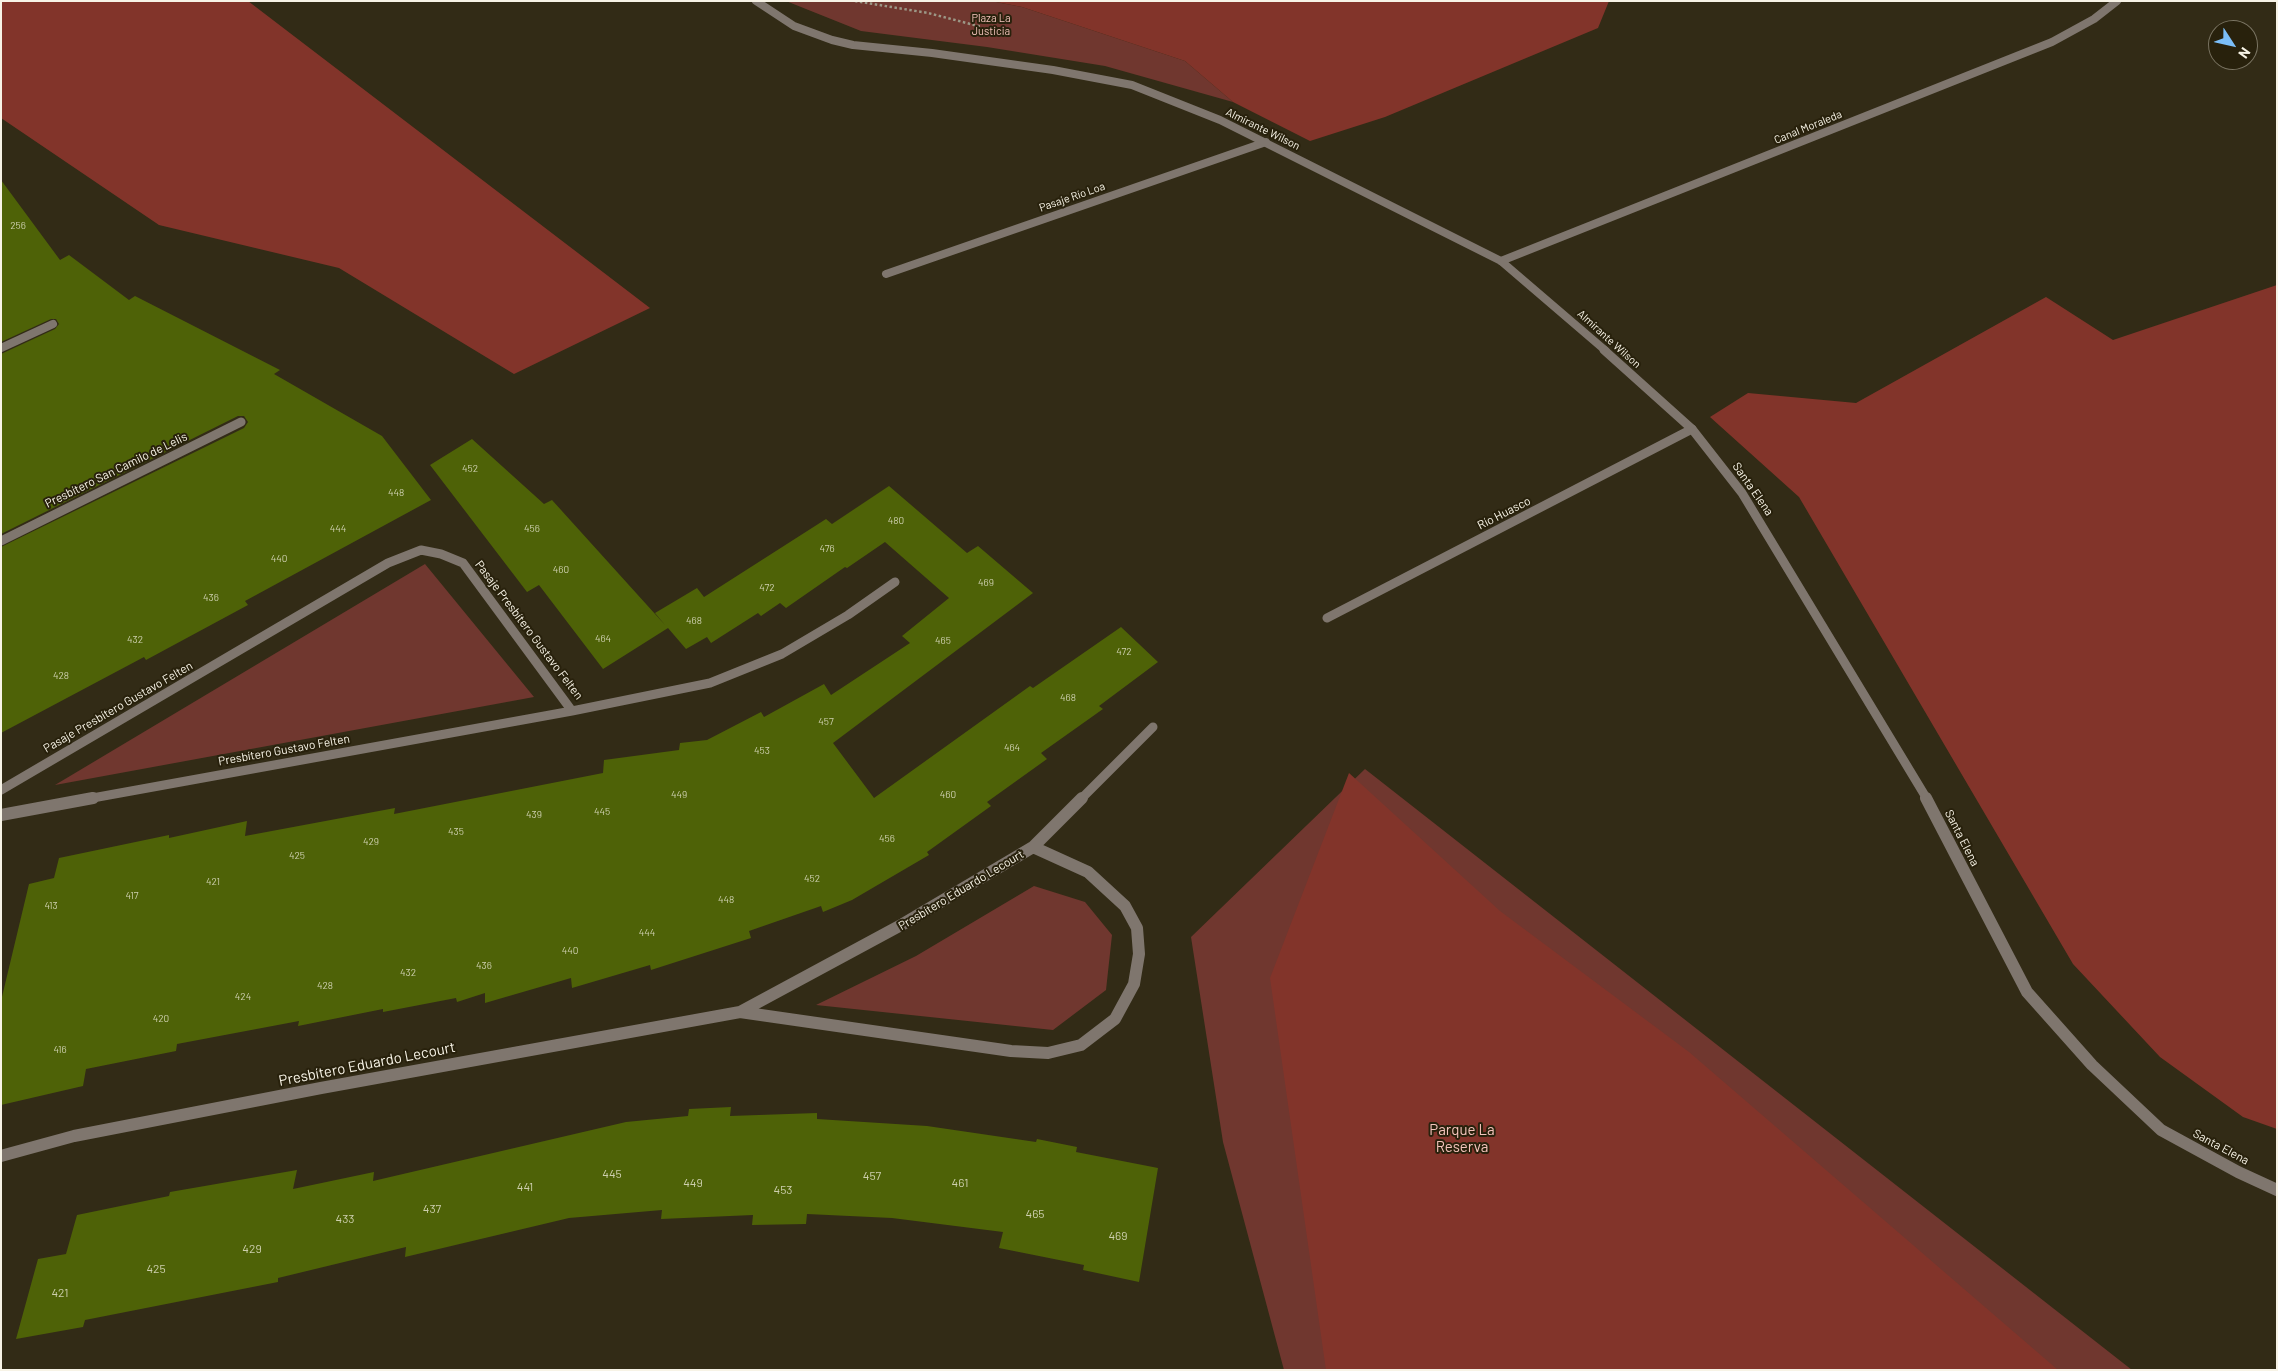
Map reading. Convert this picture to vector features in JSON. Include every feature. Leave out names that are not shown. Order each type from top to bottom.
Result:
[{"type":"street","name":"Almirante Wilson","points":[[756,1],[794,26],[846,43],[1053,70],[1132,85],[1220,120],[1501,261],[1555,306],[1692,429]]},
{"type":"street","name":"Canal Moraleda","points":[[1501,261],[2052,42],[2094,20],[2117,1]]},
{"type":"street","name":"Pasaje Río Loa","points":[[886,274],[1266,142]]},
{"type":"street","points":[[1,348],[53,324]]},
{"type":"street","name":"Presbítero San Camilo de Lelis","points":[[1,541],[242,422]]},
{"type":"street","name":"Río Huasco","points":[[1327,618],[1692,429]]},
{"type":"street","name":"Santa Elena","points":[[1692,429],[1742,493],[1915,780],[2027,992],[2092,1065],[2161,1130],[2238,1172],[2277,1190]]},
{"type":"street","name":"Pasaje Presbítero Gustavo Felten","points":[[1,790],[388,563],[421,550],[441,554],[463,563],[572,711],[710,684],[782,654],[848,615],[895,582]]},
{"type":"street","name":"Presbítero Gustavo Felten","points":[[1,815],[572,711]]},
{"type":"street","points":[[1033,847],[1153,727]]},
{"type":"street","name":"Presbítero Eduardo Lecourt","points":[[1,1156],[74,1136],[321,1088],[740,1012],[903,924],[1033,847],[1088,872],[1125,906],[1137,928],[1139,954],[1134,984],[1115,1019],[1081,1045],[1048,1053],[1011,1051],[740,1012]]},
{"type":"green space","points":[[1,1],[248,1],[650,308],[514,374],[339,268],[159,225],[1,118]]},
{"type":"green space","name":"Plaza La Justicia","points":[[786,1],[991,1],[1022,7],[1185,61],[1233,102],[1105,66],[987,47],[861,31]]},
{"type":"green space","points":[[991,1],[1609,1],[1598,28],[1385,117],[1310,141],[1233,102],[1185,61],[1022,7]]},
{"type":"green space","points":[[2277,285],[2277,1129],[2243,1117],[2160,1057],[2073,964],[1799,497],[1710,417],[1748,393],[1856,403],[2046,297],[2113,340]]},
{"type":"green space","points":[[425,564],[534,697],[55,785]]},
{"type":"green space","name":"Parque La Reserva","points":[[1365,769],[2132,1370],[1284,1370],[1223,1142],[1191,937]]},
{"type":"green space","name":"Parque La Reserva","points":[[1349,773],[1500,911],[1689,1052],[2058,1370],[1326,1370],[1270,978]]},
{"type":"green space","points":[[1034,886],[1085,902],[1112,935],[1106,990],[1053,1030],[816,1005],[916,956]]},
{"type":"building","points":[[1,180],[60,260],[69,255],[129,300],[135,296],[280,370],[274,374],[382,436],[431,500],[245,601],[248,605],[146,660],[144,657],[1,733],[1,547],[244,428],[248,422],[244,416],[238,416],[1,534],[1,354],[55,329],[59,324],[56,319],[51,319],[1,342]]},
{"type":"building","points":[[472,439],[544,504],[552,500],[665,625],[655,613],[697,588],[704,597],[826,519],[832,524],[889,486],[967,553],[978,546],[1033,593],[833,743],[874,798],[1030,686],[1033,688],[1121,627],[1158,662],[1099,706],[1103,709],[1041,753],[1047,759],[987,802],[991,806],[927,852],[929,855],[852,900],[823,912],[821,906],[749,931],[751,938],[651,970],[650,965],[572,988],[571,978],[485,1003],[485,993],[457,1002],[456,998],[383,1012],[383,1009],[298,1026],[299,1021],[177,1044],[176,1051],[86,1069],[83,1086],[1,1105],[1,1001],[29,884],[54,878],[59,858],[169,835],[169,838],[247,821],[245,836],[395,808],[394,814],[603,773],[604,760],[679,750],[680,743],[707,740],[761,712],[764,717],[824,684],[831,695],[910,643],[902,636],[949,598],[885,542],[786,608],[780,603],[761,616],[758,613],[711,643],[707,637],[686,649],[668,628],[603,669],[539,585],[527,592],[430,465]]},
{"type":"building","points":[[731,1107],[730,1116],[817,1113],[817,1119],[927,1126],[1036,1142],[1037,1139],[1077,1147],[1076,1152],[1158,1168],[1139,1282],[1083,1270],[1084,1265],[999,1248],[1003,1232],[892,1218],[807,1214],[806,1224],[752,1225],[753,1215],[661,1219],[662,1210],[569,1218],[405,1257],[406,1247],[278,1278],[278,1282],[85,1320],[83,1327],[16,1339],[38,1259],[66,1254],[77,1215],[169,1196],[170,1192],[297,1170],[293,1189],[374,1172],[373,1181],[626,1122],[688,1116],[689,1109]]}]
